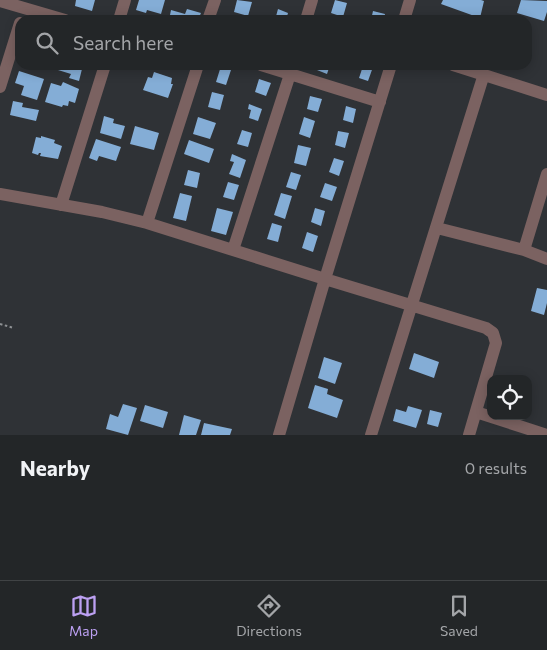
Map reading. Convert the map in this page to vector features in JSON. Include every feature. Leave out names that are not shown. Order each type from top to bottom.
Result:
[{"type":"street","points":[[120,15],[125,0]]},
{"type":"street","points":[[210,15],[214,0]]},
{"type":"street","points":[[308,15],[312,0]]},
{"type":"street","points":[[406,15],[410,0]]},
{"type":"street","points":[[0,1],[23,13]]},
{"type":"street","points":[[0,87],[15,39]]},
{"type":"street","points":[[61,204],[103,70]]},
{"type":"street","points":[[146,224],[196,70]]},
{"type":"street","points":[[233,250],[291,70]]},
{"type":"street","points":[[294,70],[380,102]]},
{"type":"street","points":[[279,435],[390,70]]},
{"type":"street","points":[[470,70],[547,95]]},
{"type":"street","points":[[370,435],[437,228],[484,74]]},
{"type":"street","points":[[524,250],[547,174]]},
{"type":"street","points":[[0,194],[61,204],[146,224],[486,328],[493,333],[496,343],[469,435]]},
{"type":"street","points":[[437,228],[524,250],[547,258]]},
{"type":"street","points":[[476,412],[547,435]]},
{"type":"path","points":[[0,324],[14,328]]},
{"type":"building","points":[[76,0],[95,0],[92,11],[75,6]]},
{"type":"building","points":[[139,0],[165,0],[161,14],[147,10],[146,13],[136,10]]},
{"type":"building","points":[[237,0],[252,2],[248,15],[234,12]]},
{"type":"building","points":[[335,0],[347,3],[344,15],[331,13]]},
{"type":"building","points":[[443,0],[484,1],[481,15],[472,15],[441,4]]},
{"type":"building","points":[[521,0],[547,1],[547,12],[544,21],[532,17],[532,15],[517,13]]},
{"type":"building","points":[[187,9],[201,13],[200,15],[170,15],[171,10],[185,14]]},
{"type":"building","points":[[278,9],[288,13],[287,15],[276,15]]},
{"type":"building","points":[[373,11],[385,14],[385,15],[372,15]]},
{"type":"building","points":[[58,70],[82,70],[79,81],[69,78],[71,74]]},
{"type":"building","points":[[220,70],[231,70],[226,85],[216,82]]},
{"type":"building","points":[[317,70],[328,70],[327,74]]},
{"type":"building","points":[[362,70],[372,70],[368,81],[359,78]]},
{"type":"building","points":[[19,71],[44,79],[37,100],[21,95],[24,86],[15,83]]},
{"type":"building","points":[[154,72],[172,78],[171,84],[173,84],[168,98],[143,90],[148,77],[152,78]]},
{"type":"building","points":[[259,79],[271,83],[266,96],[255,92]]},
{"type":"building","points":[[63,82],[79,89],[75,103],[69,101],[68,106],[63,105],[62,107],[45,102],[51,83],[61,86]]},
{"type":"building","points":[[212,92],[224,95],[220,110],[208,107]]},
{"type":"building","points":[[310,96],[322,99],[318,112],[307,109]]},
{"type":"building","points":[[13,101],[23,103],[22,107],[39,110],[36,121],[10,115]]},
{"type":"building","points":[[249,104],[262,109],[258,121],[249,118],[251,110],[248,109]]},
{"type":"building","points":[[346,106],[356,109],[353,123],[343,120]]},
{"type":"building","points":[[104,116],[114,119],[113,123],[125,126],[121,139],[100,133]]},
{"type":"building","points":[[198,117],[216,123],[210,139],[193,134]]},
{"type":"building","points":[[304,117],[315,121],[310,138],[299,134]]},
{"type":"building","points":[[135,126],[159,133],[154,150],[130,144]]},
{"type":"building","points":[[242,130],[252,133],[248,147],[237,144]]},
{"type":"building","points":[[338,131],[349,133],[345,148],[335,145]]},
{"type":"building","points":[[41,136],[55,140],[54,143],[62,146],[58,159],[40,156],[41,153],[38,155],[32,153],[36,137],[41,138]]},
{"type":"building","points":[[96,139],[121,147],[116,161],[99,156],[97,161],[89,158]]},
{"type":"building","points":[[189,140],[214,149],[209,163],[184,154]]},
{"type":"building","points":[[298,145],[311,148],[306,166],[294,163]]},
{"type":"building","points":[[232,154],[246,160],[240,178],[229,174],[234,162],[230,161]]},
{"type":"building","points":[[334,158],[344,161],[339,176],[329,172]]},
{"type":"building","points":[[188,170],[200,173],[197,188],[184,185]]},
{"type":"building","points":[[291,172],[301,175],[296,190],[286,187]]},
{"type":"building","points":[[228,182],[239,185],[234,200],[223,197]]},
{"type":"building","points":[[325,183],[337,187],[332,201],[320,197]]},
{"type":"building","points":[[180,193],[192,196],[186,221],[173,218]]},
{"type":"building","points":[[281,193],[292,196],[285,219],[274,215]]},
{"type":"building","points":[[217,208],[233,212],[226,235],[211,231]]},
{"type":"building","points":[[315,208],[325,211],[321,226],[311,222]]},
{"type":"building","points":[[272,223],[282,226],[278,242],[267,239]]},
{"type":"building","points":[[307,232],[318,236],[313,252],[302,248]]},
{"type":"building","points":[[537,288],[547,290],[547,303],[544,315],[531,311]]},
{"type":"building","points":[[414,353],[439,362],[434,378],[409,369]]},
{"type":"building","points":[[324,357],[342,363],[335,384],[318,378]]},
{"type":"building","points":[[315,385],[328,389],[327,394],[343,400],[337,418],[308,408]]},
{"type":"building","points":[[123,404],[137,408],[128,435],[106,429],[110,414],[118,417]]},
{"type":"building","points":[[145,405],[168,412],[163,428],[140,421]]},
{"type":"building","points":[[408,406],[422,410],[416,428],[393,421],[396,409],[406,412]]},
{"type":"building","points":[[430,410],[442,413],[438,427],[427,424]]},
{"type":"building","points":[[184,415],[201,420],[196,435],[179,435]]},
{"type":"building","points":[[204,423],[232,429],[230,435],[201,435]]}]
